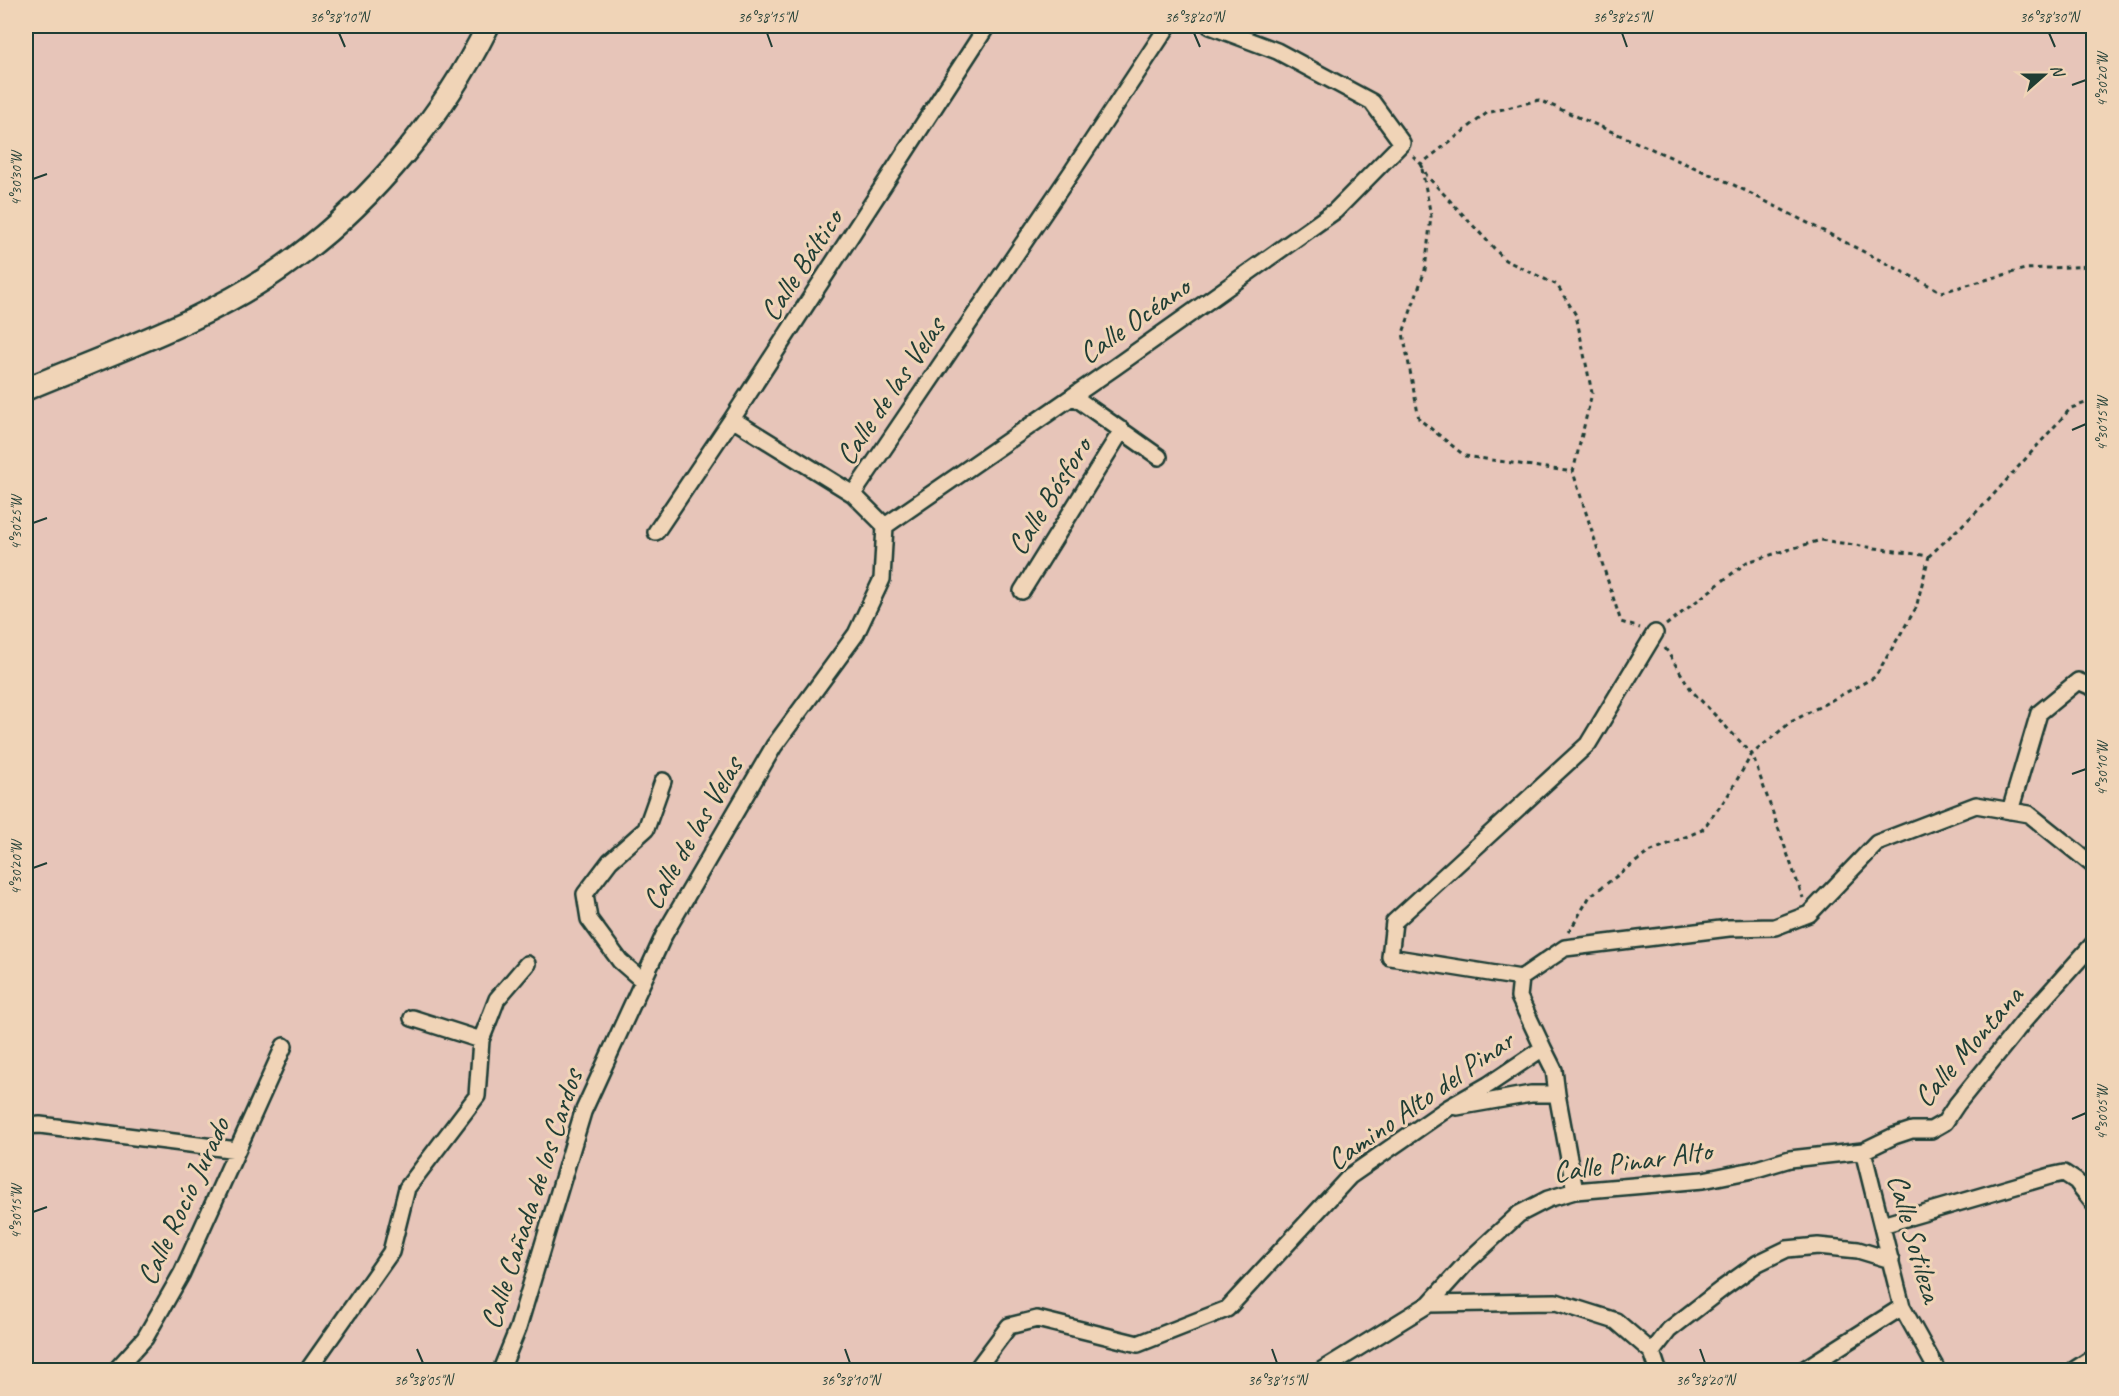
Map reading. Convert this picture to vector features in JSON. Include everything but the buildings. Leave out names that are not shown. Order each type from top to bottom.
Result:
[{"type":"main road","points":[[26,389],[189,320],[242,292],[295,259],[347,215],[413,143],[471,59],[488,26]]},
{"type":"street","name":"Calle Báltico","points":[[656,532],[987,26]]},
{"type":"street","name":"Calle de las Velas","points":[[643,981],[664,935],[774,746],[856,634],[882,579],[885,526],[853,494],[1168,26]]},
{"type":"street","points":[[1210,26],[1277,51],[1372,102],[1402,143]]},
{"type":"street","name":"Calle Océano","points":[[885,526],[1335,211],[1402,143]]},
{"type":"street","points":[[1073,396],[1160,457]]},
{"type":"street","points":[[732,419],[853,494]]},
{"type":"street","name":"Calle Bósforo","points":[[1022,591],[1122,430]]},
{"type":"street","points":[[1655,633],[1588,744],[1394,922],[1390,957],[1521,978],[1565,948],[1729,928],[1775,927],[1809,914],[1877,843],[1976,806],[2029,814],[2094,866]]},
{"type":"street","points":[[2010,811],[2039,713],[2078,681],[2094,688]]},
{"type":"street","points":[[643,981],[620,961],[589,918],[585,894],[610,861],[646,829],[663,781]]},
{"type":"street","name":"Calle Montana","points":[[1863,1151],[1894,1136],[1912,1131],[1931,1130],[1945,1122],[2024,1021],[2094,943]]},
{"type":"street","points":[[308,1371],[391,1252],[407,1188],[477,1096],[482,1040],[497,999],[527,964]]},
{"type":"street","name":"Camino Alto del Pinar","points":[[976,1371],[1009,1326],[1037,1319],[1138,1344],[1227,1309],[1350,1176],[1448,1108],[1488,1085],[1543,1048],[1519,997],[1521,978]]},
{"type":"street","name":"Calle Cañada de los Cardos","points":[[501,1371],[518,1328],[583,1112],[643,981]]},
{"type":"street","points":[[412,1018],[482,1040]]},
{"type":"street","name":"Calle Rocío Jurado","points":[[116,1371],[145,1338],[182,1273],[284,1046]]},
{"type":"street","points":[[1543,1048],[1554,1070],[1575,1191]]},
{"type":"street","points":[[1448,1108],[1532,1094],[1557,1094]]},
{"type":"street","points":[[26,1126],[40,1125],[237,1150]]},
{"type":"street","name":"Calle Pinar Alto","points":[[1322,1371],[1430,1304],[1467,1262],[1519,1214],[1548,1199],[1575,1191],[1703,1180],[1753,1170],[1790,1159],[1863,1151]]},
{"type":"street","name":"Calle Sotileza","points":[[1863,1151],[1902,1307],[1937,1371]]},
{"type":"street","points":[[1882,1226],[2064,1173],[2076,1181],[2094,1204]]},
{"type":"street","points":[[1652,1352],[1669,1330],[1723,1288],[1758,1263],[1788,1249],[1818,1246],[1858,1250],[1891,1260]]},
{"type":"street","points":[[1430,1304],[1556,1302],[1616,1321],[1652,1352],[1658,1371]]},
{"type":"street","points":[[1803,1371],[1902,1307]]},
{"type":"street","points":[[2074,1371],[2094,1357]]},
{"type":"path","points":[[1420,164],[1487,113],[1539,100],[1730,183],[1942,292],[2025,269],[2094,266]]},
{"type":"path","points":[[1402,143],[1427,176],[1505,260],[1557,285],[1576,315],[1592,393],[1573,472],[1621,622],[1655,633],[1692,691],[1752,754],[1809,914]]},
{"type":"path","points":[[1420,164],[1431,216],[1425,270],[1403,333],[1419,419],[1465,456],[1573,472]]},
{"type":"path","points":[[1565,934],[1572,927],[1590,896],[1649,852],[1702,830],[1727,797],[1752,754],[1791,722],[1875,677],[1916,608],[1929,556],[1986,503],[2071,408],[2094,399]]},
{"type":"path","points":[[1655,633],[1748,562],[1821,540],[1929,556]]}]
